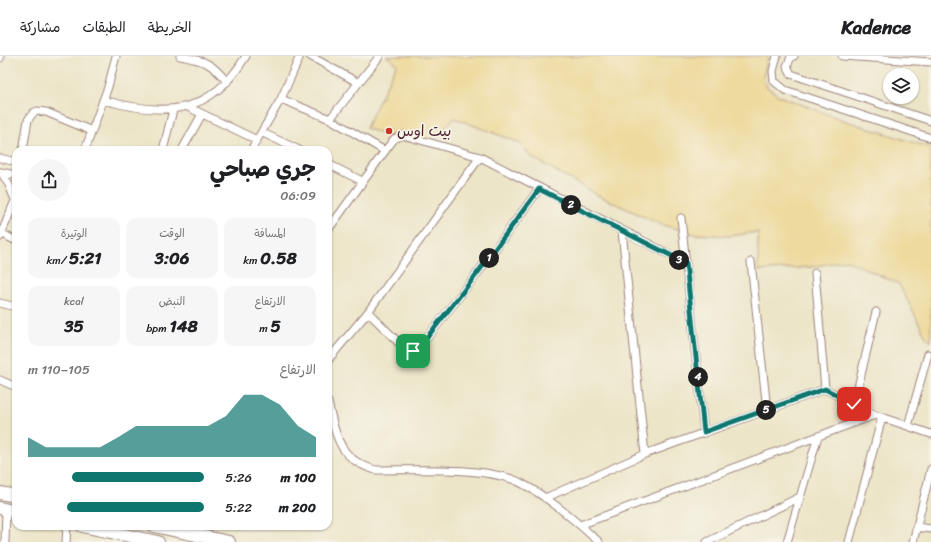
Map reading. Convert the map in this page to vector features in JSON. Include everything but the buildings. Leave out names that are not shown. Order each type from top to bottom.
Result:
[{"type":"main road","points":[[0,493],[12,495]]},
{"type":"main road","points":[[121,530],[152,541]]},
{"type":"main road","points":[[150,530],[152,541]]},
{"type":"main road","points":[[173,530],[229,542]]},
{"type":"street","points":[[86,146],[103,100],[116,56]]},
{"type":"street","points":[[180,56],[201,60],[215,67],[227,82]]},
{"type":"street","points":[[103,100],[131,108],[173,110],[188,107],[215,92],[227,82],[246,56]]},
{"type":"street","points":[[253,146],[281,99],[300,56]]},
{"type":"street","points":[[310,56],[358,82]]},
{"type":"street","points":[[777,56],[773,71],[774,81],[785,90],[931,138]]},
{"type":"street","points":[[794,56],[791,57],[787,66],[791,74],[931,121]]},
{"type":"street","points":[[842,56],[931,62]]},
{"type":"street","points":[[330,119],[379,57]]},
{"type":"street","points":[[281,99],[330,119],[385,151]]},
{"type":"street","points":[[188,107],[257,140]]},
{"type":"street","points":[[164,146],[173,110]]},
{"type":"street","points":[[24,146],[28,120],[33,113],[37,111],[46,112],[92,131]]},
{"type":"street","points":[[184,146],[202,114]]},
{"type":"street","points":[[262,133],[290,146]]},
{"type":"street","points":[[332,224],[394,139],[403,135],[480,158],[686,263]]},
{"type":"street","points":[[0,158],[12,161]]},
{"type":"street","points":[[332,355],[368,312],[480,158]]},
{"type":"street","points":[[332,166],[362,181]]},
{"type":"street","points":[[0,172],[12,174]]},
{"type":"street","points":[[0,172],[12,192]]},
{"type":"street","points":[[368,312],[406,350],[413,351],[419,348],[476,275],[539,189]]},
{"type":"street","points":[[12,207],[1,235],[12,239]]},
{"type":"street","points":[[680,218],[704,432]]},
{"type":"street","points":[[622,231],[644,454]]},
{"type":"street","points":[[751,262],[767,410]]},
{"type":"street","points":[[815,273],[825,389]]},
{"type":"street","points":[[0,303],[12,306]]},
{"type":"street","points":[[854,404],[876,312]]},
{"type":"street","points":[[908,426],[928,354]]},
{"type":"street","points":[[0,380],[12,385]]},
{"type":"street","points":[[545,498],[644,454],[825,389],[879,416],[931,434]]},
{"type":"street","points":[[332,416],[340,445],[355,462],[365,467],[376,470],[493,474],[521,482],[545,498],[600,542]]},
{"type":"street","points":[[580,525],[818,436],[879,416]]},
{"type":"street","points":[[849,542],[879,416]]},
{"type":"street","points":[[787,542],[818,436]]},
{"type":"street","points":[[913,542],[931,469]]},
{"type":"street","points":[[707,542],[800,497]]},
{"type":"street","points":[[5,542],[8,510]]},
{"type":"street","points":[[916,526],[931,529]]},
{"type":"street","points":[[66,542],[67,530]]},
{"type":"sand","points":[[386,56],[768,56],[763,77],[767,87],[779,96],[843,120],[931,148],[931,342],[926,337],[899,284],[846,260],[812,267],[758,271],[758,232],[729,236],[695,234],[660,224],[599,196],[530,156],[520,143],[454,118],[434,140],[399,141],[366,128],[397,64]]},
{"type":"place","name":"بيت اوس","points":[[389,131]]},
{"type":"route","points":[[413,351],[419,348],[476,275],[539,189],[686,263],[704,432],[825,389],[854,404]]}]
